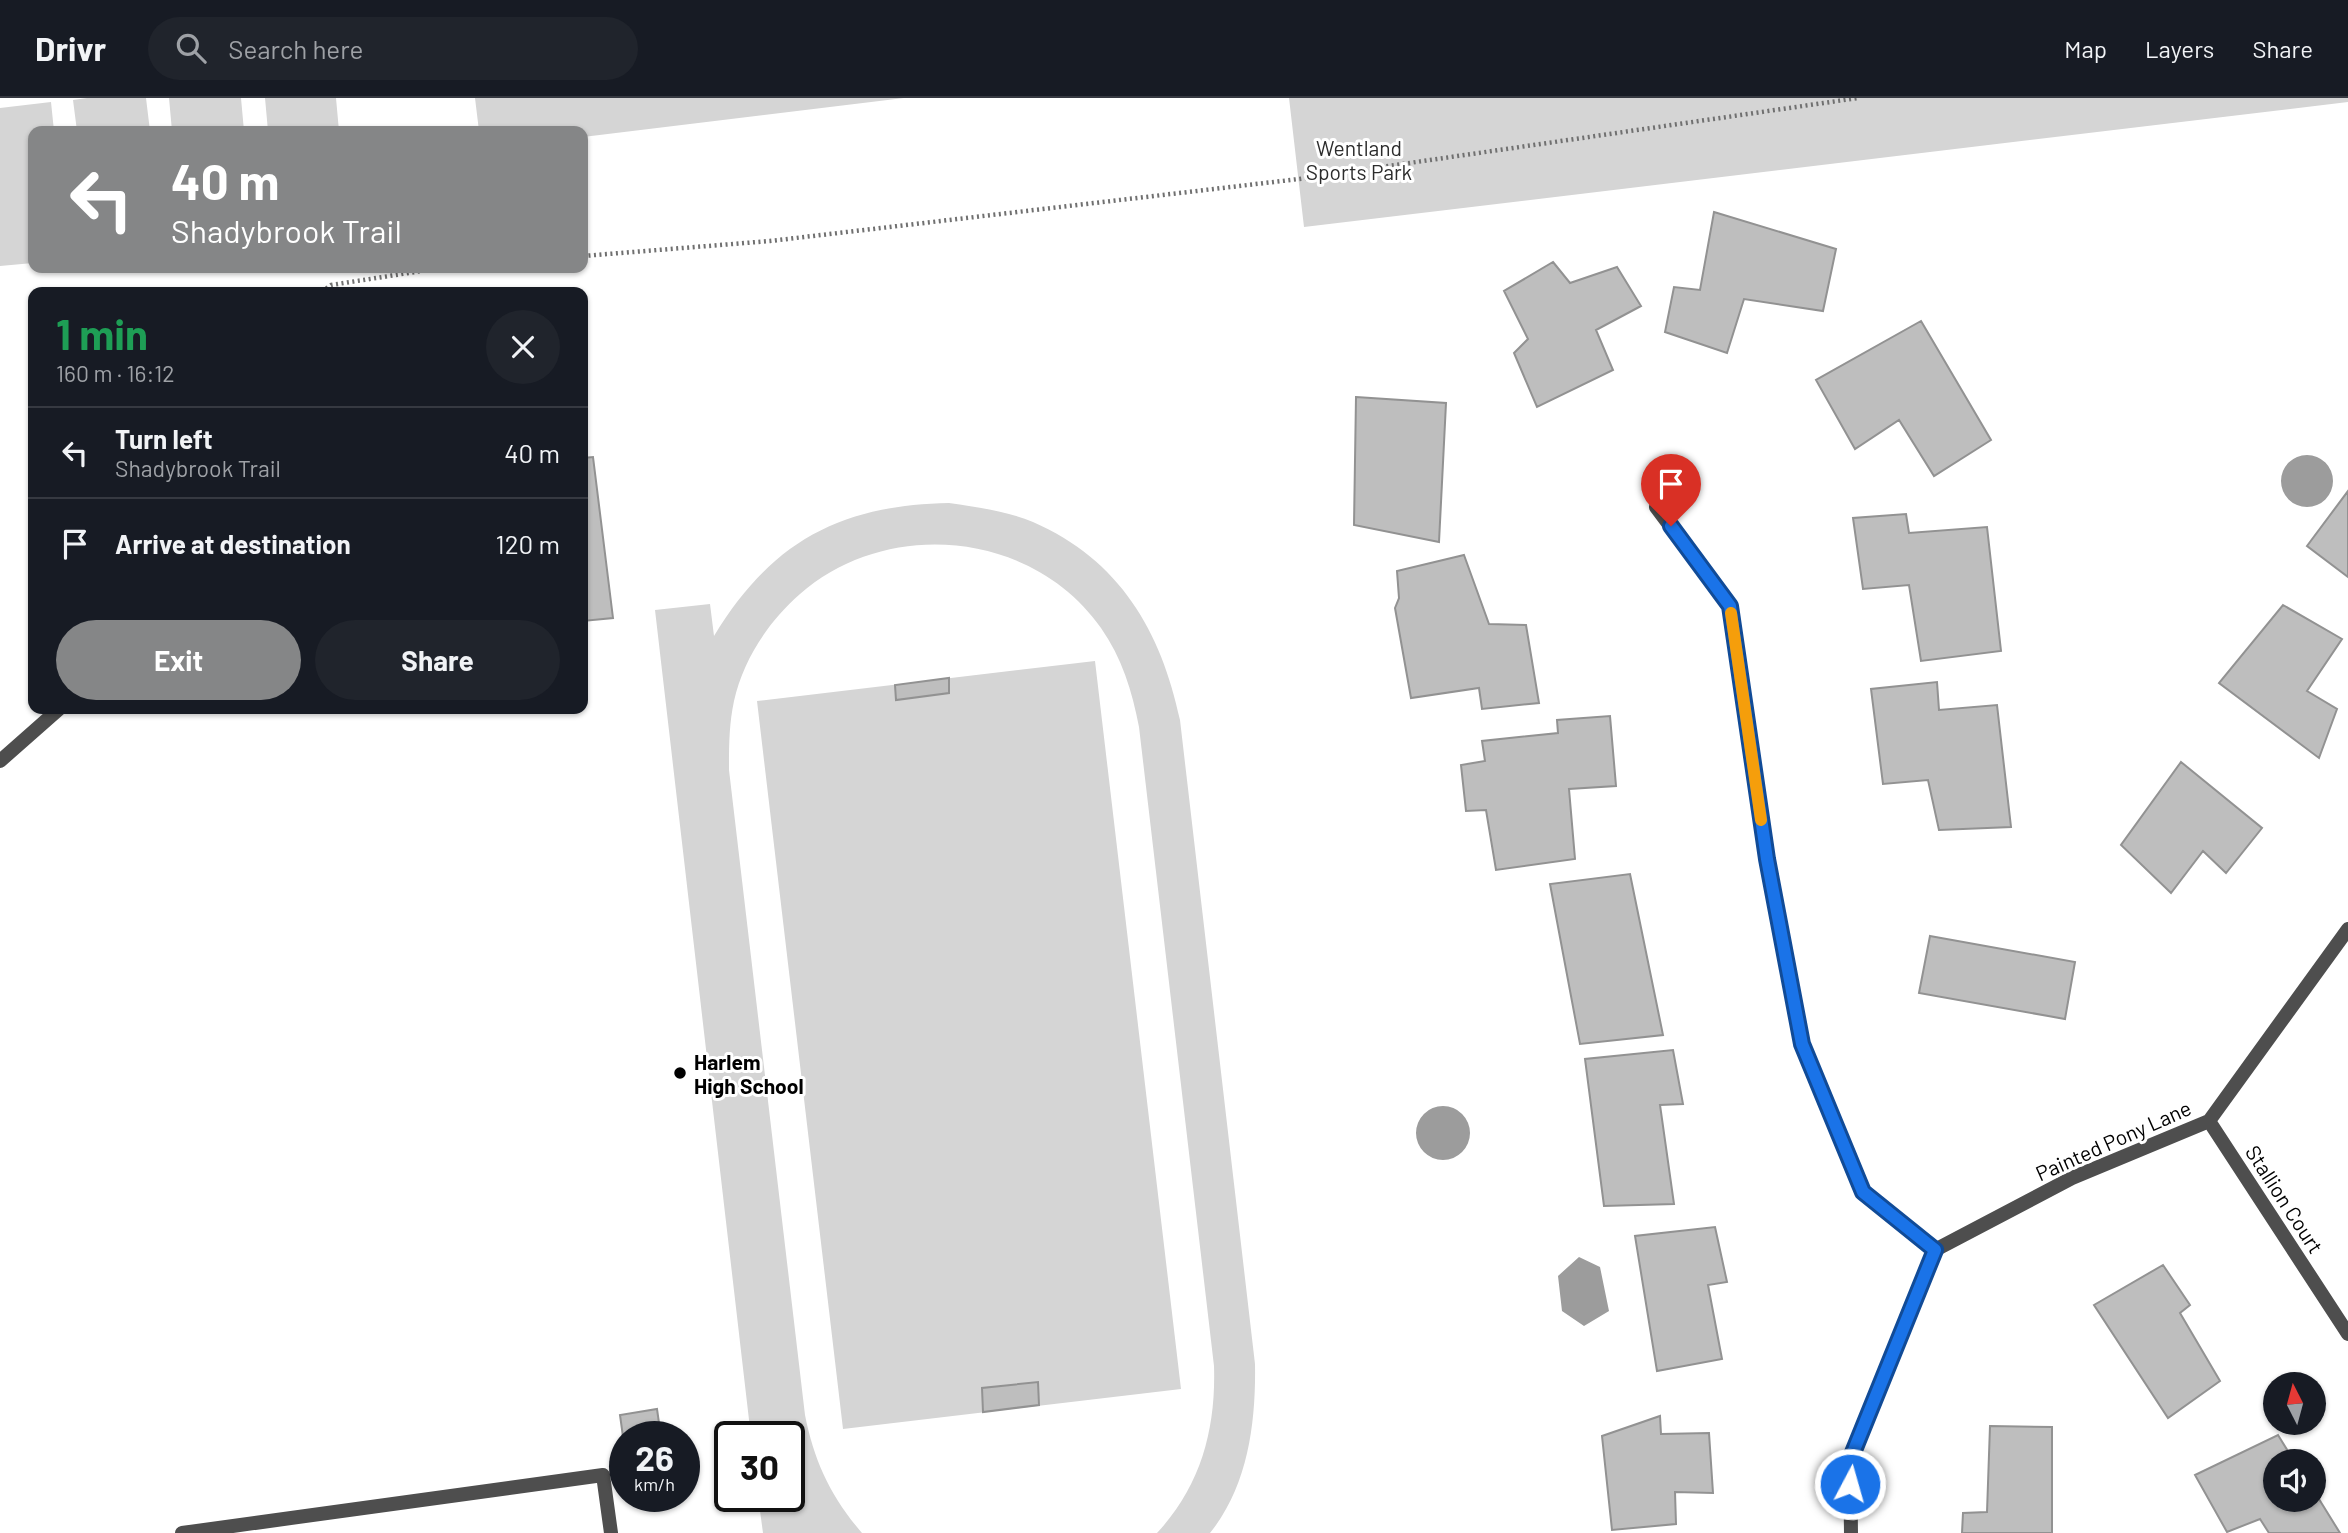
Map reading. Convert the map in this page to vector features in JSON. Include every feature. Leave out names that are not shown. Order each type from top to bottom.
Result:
[{"type":"street","points":[[1656,506],[1730,606],[1767,859],[1802,1044],[1863,1192],[1935,1250],[1850,1460],[1851,1533]]},
{"type":"street","points":[[0,761],[53,714]]},
{"type":"street","name":"Painted Pony Lane","points":[[1935,1250],[2072,1178],[2209,1121],[2348,929]]},
{"type":"street","name":"Stallion Court","points":[[2209,1121],[2348,1334]]},
{"type":"street","points":[[181,1533],[603,1475],[611,1533]]},
{"type":"path","points":[[588,256],[770,241],[1299,179],[1858,98]]},
{"type":"path","points":[[328,287],[409,273]]},
{"type":"green space","points":[[146,98],[149,126],[76,126],[73,100]]},
{"type":"green space","points":[[169,98],[241,98],[244,126],[172,126]]},
{"type":"green space","points":[[265,98],[336,98],[339,126],[268,126]]},
{"type":"green space","points":[[475,98],[904,98],[588,136],[588,126],[478,126]]},
{"type":"green space","name":"Wentland Sports Park","points":[[1289,98],[2348,98],[2348,102],[1304,227]]},
{"type":"green space","points":[[51,102],[53,126],[28,126],[28,263],[0,266],[0,108]]},
{"type":"green space","points":[[949,503],[1002,512],[1033,522],[1064,538],[1090,556],[1113,578],[1132,602],[1148,628],[1172,687],[1180,720],[1255,1364],[1254,1409],[1247,1453],[1233,1495],[1210,1533],[1157,1533],[1185,1496],[1203,1456],[1212,1412],[1214,1366],[1139,727],[1129,688],[1115,651],[1101,628],[1072,596],[1038,571],[999,554],[958,546],[916,545],[875,553],[835,569],[800,594],[777,617],[758,643],[738,686],[732,710],[729,770],[805,1415],[813,1448],[825,1478],[841,1506],[862,1533],[763,1533],[760,1512],[805,1512],[805,1421],[749,1421],[655,610],[710,604],[714,636],[736,603],[759,576],[785,553],[812,535],[842,521],[874,511],[910,505]]},
{"type":"green space","points":[[1095,661],[1181,1389],[843,1429],[757,701]]},
{"type":"shaded area","points":[[2307,455],[2326,462],[2333,481],[2326,500],[2307,507],[2288,500],[2281,481],[2288,462]]},
{"type":"shaded area","points":[[1443,1106],[1462,1114],[1470,1133],[1462,1152],[1443,1160],[1424,1152],[1416,1133],[1424,1114]]},
{"type":"shaded area","points":[[1579,1257],[1600,1267],[1609,1311],[1584,1326],[1562,1311],[1558,1276]]},
{"type":"building","points":[[1714,212],[1836,249],[1823,311],[1744,299],[1727,353],[1665,332],[1674,287],[1700,290]]},
{"type":"building","points":[[1553,262],[1570,283],[1617,267],[1641,306],[1596,330],[1613,370],[1537,407],[1514,353],[1528,339],[1504,291]]},
{"type":"building","points":[[1921,321],[1991,440],[1934,476],[1899,420],[1855,449],[1816,380]]},
{"type":"building","points":[[1356,397],[1446,403],[1439,542],[1354,525]]},
{"type":"building","points":[[593,457],[613,618],[588,620],[588,458]]},
{"type":"building","points":[[2348,491],[2348,577],[2307,546]]},
{"type":"building","points":[[1906,514],[1909,533],[1987,527],[2001,651],[1921,661],[1909,585],[1863,589],[1853,518]]},
{"type":"building","points":[[1464,555],[1489,624],[1526,625],[1539,703],[1482,709],[1479,688],[1411,698],[1395,608],[1399,598],[1397,571]]},
{"type":"building","points":[[2283,605],[2342,639],[2307,691],[2337,709],[2319,758],[2219,683]]},
{"type":"building","points":[[949,678],[949,693],[896,700],[895,685]]},
{"type":"building","points":[[1937,682],[1939,710],[1997,705],[2011,827],[1939,830],[1928,780],[1883,784],[1871,689]]},
{"type":"building","points":[[1610,716],[1616,786],[1569,789],[1575,859],[1496,870],[1486,810],[1466,811],[1461,765],[1485,761],[1482,741],[1558,733],[1557,720]]},
{"type":"building","points":[[2181,762],[2262,828],[2226,873],[2203,851],[2171,893],[2121,845]]},
{"type":"building","points":[[1630,874],[1663,1035],[1580,1044],[1550,884]]},
{"type":"building","points":[[1930,936],[2075,962],[2065,1019],[1919,993]]},
{"type":"building","points":[[1673,1050],[1683,1104],[1660,1105],[1674,1204],[1604,1206],[1585,1059]]},
{"type":"building","points":[[1715,1227],[1727,1282],[1708,1285],[1722,1359],[1657,1371],[1635,1236]]},
{"type":"building","points":[[2163,1265],[2190,1305],[2180,1313],[2220,1381],[2168,1418],[2094,1305]]},
{"type":"building","points":[[1038,1382],[1039,1405],[983,1412],[982,1388]]},
{"type":"building","points":[[657,1409],[659,1421],[621,1421],[620,1415]]},
{"type":"building","points":[[1660,1416],[1661,1434],[1709,1433],[1713,1493],[1675,1492],[1676,1524],[1612,1530],[1602,1436]]},
{"type":"building","points":[[1990,1426],[2052,1427],[2052,1533],[1962,1533],[1963,1513],[1987,1512]]},
{"type":"building","points":[[2278,1435],[2287,1449],[2263,1449],[2263,1512],[2326,1510],[2340,1533],[2269,1533],[2260,1519],[2227,1532],[2195,1475]]},
{"type":"slow traffic","points":[[1731,613],[1761,820]]},
{"type":"place","name":"Harlem High School","points":[[680,1073]]},
{"type":"route","points":[[1671,526],[1730,606],[1767,859],[1802,1044],[1863,1192],[1935,1250],[1850,1460],[1850,1484]]}]
